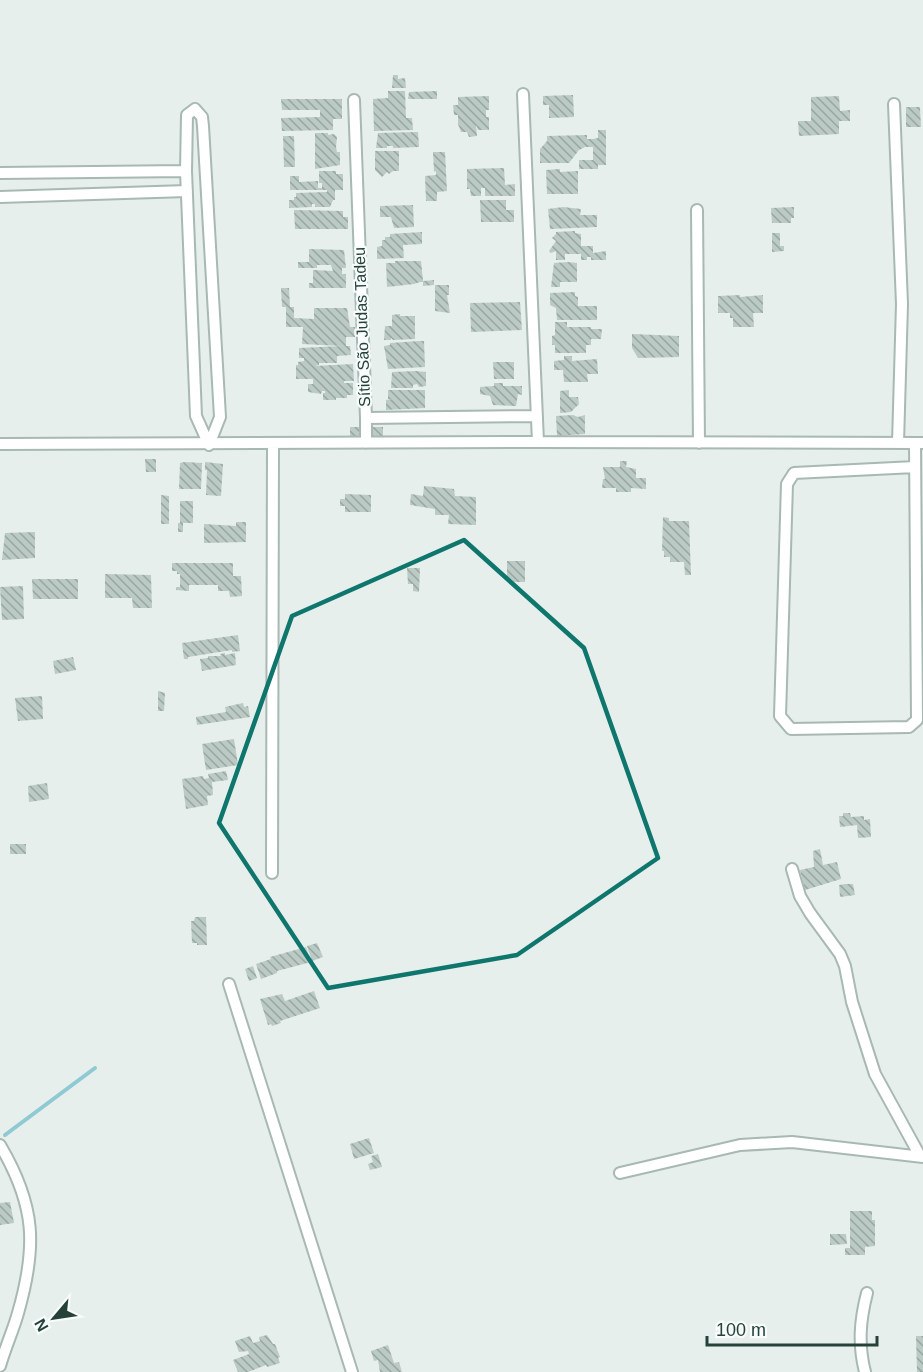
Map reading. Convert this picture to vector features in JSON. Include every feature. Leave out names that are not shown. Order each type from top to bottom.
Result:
[{"type":"street","points":[[523,94],[538,442]]},
{"type":"street","name":"Sítio São Judas Tadeu","points":[[354,100],[366,418],[537,416]]},
{"type":"street","points":[[894,104],[902,304],[897,443]]},
{"type":"street","points":[[195,109],[202,117],[203,126],[220,417],[209,445],[196,416],[186,171],[187,115],[195,109]]},
{"type":"street","points":[[0,173],[186,171]]},
{"type":"street","points":[[0,197],[187,191]]},
{"type":"street","points":[[697,210],[699,443]]},
{"type":"street","points":[[366,418],[366,443]]},
{"type":"street","points":[[272,873],[273,443]]},
{"type":"street","points":[[0,444],[919,443],[915,467],[917,720],[909,727],[791,729],[780,716],[787,484],[794,473],[915,467]]},
{"type":"street","points":[[792,869],[800,896],[840,954],[845,966],[852,1002],[875,1074],[922,1157]]},
{"type":"street","points":[[228,984],[352,1372]]},
{"type":"street","points":[[620,1173],[740,1145],[792,1142],[922,1157]]},
{"type":"street","points":[[0,1145],[23,1193],[30,1220],[31,1238],[30,1256],[18,1313],[0,1366]]},
{"type":"street","points":[[865,1372],[862,1360],[861,1317],[867,1293]]},
{"type":"highlighted area","points":[[464,540],[584,648],[658,858],[517,955],[328,988],[219,823],[292,616]]},
{"type":"building","points":[[393,75],[398,75],[398,79],[405,78],[406,88],[392,88]]},
{"type":"building","points":[[388,91],[405,91],[406,118],[412,118],[413,130],[374,131],[373,99],[388,98]]},
{"type":"building","points":[[437,91],[437,99],[408,99],[409,92]]},
{"type":"building","points":[[573,95],[574,117],[549,118],[549,105],[543,105],[543,96]]},
{"type":"building","points":[[489,96],[489,110],[486,110],[486,117],[489,117],[489,130],[478,130],[476,125],[477,136],[469,137],[467,132],[461,132],[458,115],[454,115],[453,105],[458,105],[458,97]]},
{"type":"building","points":[[839,96],[840,111],[850,110],[850,121],[839,121],[839,134],[799,136],[798,121],[811,121],[811,97]]},
{"type":"building","points":[[281,99],[342,99],[342,119],[333,119],[333,130],[282,131],[281,118],[320,117],[320,110],[282,110]]},
{"type":"building","points":[[906,107],[920,107],[921,127],[906,127]]},
{"type":"building","points":[[598,130],[606,130],[606,165],[598,165],[598,169],[579,169],[579,160],[593,160],[593,147],[579,150],[569,163],[540,163],[540,149],[547,141],[547,136],[587,135],[587,139],[593,139],[598,138]]},
{"type":"building","points":[[418,132],[419,147],[376,148],[378,133]]},
{"type":"building","points":[[315,133],[334,134],[337,137],[336,147],[337,152],[340,152],[340,165],[315,169]]},
{"type":"building","points":[[283,136],[294,136],[295,167],[284,167]]},
{"type":"building","points":[[375,151],[399,151],[399,171],[389,174],[387,172],[382,177],[375,170]]},
{"type":"building","points":[[433,152],[445,152],[447,191],[437,192],[437,201],[426,201],[425,176],[436,175]]},
{"type":"building","points":[[504,168],[505,185],[515,184],[515,196],[485,196],[485,188],[481,188],[481,196],[471,196],[470,189],[467,189],[467,169]]},
{"type":"building","points":[[560,169],[560,172],[578,171],[578,194],[547,194],[546,170]]},
{"type":"building","points":[[319,171],[336,171],[336,174],[343,174],[343,190],[335,190],[335,200],[330,207],[315,207],[315,204],[312,204],[312,207],[289,208],[289,200],[294,200],[296,193],[327,192],[327,190],[290,190],[290,176],[299,176],[299,182],[318,181],[318,188],[322,188],[322,183],[319,183]]},
{"type":"building","points":[[480,200],[506,200],[506,210],[514,210],[514,222],[481,222]]},
{"type":"building","points":[[413,205],[414,227],[394,228],[391,217],[380,217],[380,206]]},
{"type":"building","points":[[563,207],[581,209],[580,215],[597,215],[597,227],[550,229],[548,209]]},
{"type":"building","points":[[794,207],[794,218],[791,218],[791,223],[772,223],[771,208]]},
{"type":"building","points":[[294,210],[343,211],[343,217],[348,217],[348,229],[295,229]]},
{"type":"building","points":[[575,231],[581,234],[581,246],[593,246],[593,253],[606,251],[606,260],[591,260],[591,257],[587,257],[587,260],[581,260],[581,254],[565,254],[565,260],[556,260],[556,251],[551,253],[549,251],[556,241],[552,238],[556,232]]},
{"type":"building","points":[[422,232],[422,244],[403,245],[404,258],[377,259],[377,247],[382,246],[382,240],[390,237],[390,234]]},
{"type":"building","points":[[772,233],[780,233],[780,246],[784,246],[784,251],[772,252]]},
{"type":"building","points":[[309,249],[344,250],[346,268],[342,268],[342,274],[346,274],[346,288],[309,288],[309,283],[313,283],[313,270],[333,271],[331,265],[298,268],[298,262],[309,262]]},
{"type":"building","points":[[395,261],[421,261],[423,281],[434,280],[434,285],[423,286],[423,282],[420,282],[387,287],[386,263],[395,263]]},
{"type":"building","points":[[554,263],[577,263],[577,282],[560,282],[560,287],[551,287]]},
{"type":"building","points":[[435,285],[449,285],[449,295],[447,295],[450,313],[435,311]]},
{"type":"building","points":[[281,288],[289,288],[290,307],[294,307],[294,318],[314,319],[314,308],[347,308],[350,327],[355,327],[355,337],[346,337],[346,346],[350,346],[351,355],[337,356],[337,363],[319,363],[315,366],[353,364],[354,381],[344,381],[344,383],[353,383],[353,395],[347,395],[347,398],[336,398],[336,400],[323,400],[325,391],[321,394],[308,392],[308,384],[313,384],[313,379],[296,379],[296,365],[304,361],[304,358],[299,358],[299,348],[342,346],[302,344],[303,327],[286,327],[286,307],[282,307]]},
{"type":"building","points":[[575,292],[575,296],[578,297],[578,306],[597,306],[597,320],[557,320],[556,308],[550,305],[550,293]]},
{"type":"building","points":[[740,295],[740,297],[763,295],[763,313],[753,313],[754,327],[733,327],[733,318],[730,318],[730,313],[718,313],[718,296]]},
{"type":"building","points":[[520,302],[522,330],[471,332],[470,303]]},
{"type":"building","points":[[400,314],[400,316],[415,316],[415,339],[384,340],[385,326],[392,326],[392,315]]},
{"type":"building","points":[[555,322],[567,322],[567,327],[602,329],[601,339],[591,339],[591,345],[586,345],[586,353],[555,353],[552,336],[555,335]]},
{"type":"building","points":[[632,334],[679,336],[679,357],[638,358],[632,348]]},
{"type":"building","points":[[424,341],[425,367],[388,369],[384,346],[390,343]]},
{"type":"building","points":[[564,356],[572,356],[572,361],[597,359],[598,374],[587,374],[588,382],[564,382],[563,370],[554,370],[554,361],[564,360]]},
{"type":"building","points":[[493,362],[514,362],[514,379],[494,379]]},
{"type":"building","points":[[392,372],[426,372],[426,386],[419,387],[417,384],[413,385],[413,388],[391,388]]},
{"type":"building","points":[[494,383],[503,383],[503,386],[522,386],[522,395],[518,394],[516,406],[493,405],[490,396],[480,394],[480,387],[494,386]]},
{"type":"building","points":[[388,390],[425,390],[425,408],[386,410],[386,400],[392,399],[388,399]]},
{"type":"building","points":[[569,390],[569,397],[578,397],[579,404],[571,412],[560,413],[560,391]]},
{"type":"building","points":[[585,415],[585,434],[557,436],[556,416],[578,417]]},
{"type":"building","points":[[350,427],[383,427],[383,438],[350,439]]},
{"type":"building","points":[[145,459],[156,459],[156,472],[146,472]]},
{"type":"building","points":[[620,461],[627,461],[626,467],[636,469],[636,478],[646,478],[646,489],[631,488],[631,492],[616,492],[616,488],[602,488],[603,479],[605,479],[603,467],[620,467]]},
{"type":"building","points":[[205,462],[223,464],[221,496],[206,495]]},
{"type":"building","points":[[180,463],[202,463],[201,489],[179,489]]},
{"type":"building","points":[[424,486],[454,489],[455,496],[476,497],[476,525],[448,524],[449,515],[435,515],[435,509],[410,505],[411,494],[423,496]]},
{"type":"building","points":[[345,494],[371,495],[371,512],[345,512],[345,506],[340,506],[340,499],[345,499]]},
{"type":"building","points":[[161,495],[169,496],[169,524],[161,524]]},
{"type":"building","points":[[180,501],[193,501],[193,523],[183,523],[183,532],[178,532]]},
{"type":"building","points":[[663,517],[669,518],[669,521],[689,521],[691,575],[685,575],[684,562],[670,562],[670,557],[664,557],[664,551],[662,551]]},
{"type":"building","points":[[236,522],[246,522],[246,542],[204,543],[204,524],[236,526]]},
{"type":"building","points":[[35,532],[35,558],[2,560],[5,533]]},
{"type":"building","points":[[507,561],[525,561],[525,582],[507,582]]},
{"type":"building","points":[[172,563],[233,563],[233,576],[241,576],[242,596],[230,597],[229,591],[218,591],[218,585],[189,585],[189,591],[176,590],[176,587],[180,587],[180,574],[172,571]]},
{"type":"building","points":[[407,568],[420,568],[419,592],[413,591],[413,584],[408,584]]},
{"type":"building","points":[[105,574],[151,575],[152,608],[133,608],[132,598],[105,598]]},
{"type":"building","points":[[32,579],[78,579],[78,599],[33,599]]},
{"type":"building","points":[[23,586],[24,619],[2,620],[0,587]]},
{"type":"building","points":[[238,635],[240,651],[232,652],[232,650],[184,659],[182,643]]},
{"type":"building","points":[[225,653],[225,655],[235,653],[236,665],[202,671],[200,659],[208,658],[208,656],[221,656],[220,654]]},
{"type":"building","points":[[73,657],[76,670],[55,674],[53,661]]},
{"type":"building","points":[[158,691],[165,693],[164,711],[158,711]]},
{"type":"building","points":[[42,696],[43,719],[18,721],[15,698]]},
{"type":"building","points":[[243,703],[244,707],[248,706],[250,717],[197,725],[196,717],[226,712],[225,707]]},
{"type":"building","points":[[234,739],[238,765],[206,770],[202,744]]},
{"type":"building","points":[[226,771],[228,780],[212,782],[213,795],[207,796],[208,805],[186,809],[182,779],[203,776],[204,779],[209,778],[208,774]]},
{"type":"building","points":[[47,783],[49,799],[29,802],[28,786]]},
{"type":"building","points":[[843,813],[850,813],[851,817],[864,816],[864,820],[870,819],[871,837],[858,838],[857,825],[840,827],[839,816],[843,816]]},
{"type":"building","points":[[10,844],[26,844],[26,854],[10,854]]},
{"type":"building","points":[[820,849],[823,865],[837,862],[841,879],[805,890],[800,870],[814,867],[813,851]]},
{"type":"building","points":[[853,884],[855,895],[840,897],[839,885]]},
{"type":"building","points":[[195,917],[206,917],[207,945],[192,943],[191,921],[194,921]]},
{"type":"building","points":[[317,943],[323,957],[312,961],[307,946]]},
{"type":"building","points":[[306,947],[311,962],[277,971],[261,979],[256,964],[271,959],[270,957]]},
{"type":"building","points":[[253,966],[257,978],[249,981],[245,969]]},
{"type":"building","points":[[314,991],[320,1008],[280,1021],[281,1023],[272,1026],[268,1025],[260,999],[282,994],[285,1001]]},
{"type":"building","points":[[369,1138],[374,1153],[354,1159],[350,1144]]},
{"type":"building","points":[[378,1154],[382,1167],[370,1170],[368,1164],[373,1162],[371,1156]]},
{"type":"building","points":[[10,1202],[14,1223],[0,1225],[0,1203]]},
{"type":"building","points":[[850,1211],[872,1211],[872,1220],[875,1220],[875,1246],[865,1247],[865,1255],[845,1255],[845,1248],[850,1248]]},
{"type":"building","points":[[830,1234],[846,1234],[847,1244],[830,1245]]},
{"type":"building","points":[[267,1335],[275,1344],[280,1363],[267,1367],[266,1365],[248,1372],[238,1372],[233,1360],[249,1354],[248,1351],[239,1352],[235,1341],[250,1336],[253,1343],[260,1341],[259,1337]]},
{"type":"building","points":[[916,1336],[923,1336],[923,1372],[917,1372]]},
{"type":"building","points":[[388,1345],[394,1363],[399,1362],[402,1372],[380,1372],[378,1360],[374,1361],[371,1351]]},
{"type":"waterway","points":[[5,1135],[95,1068]]}]
